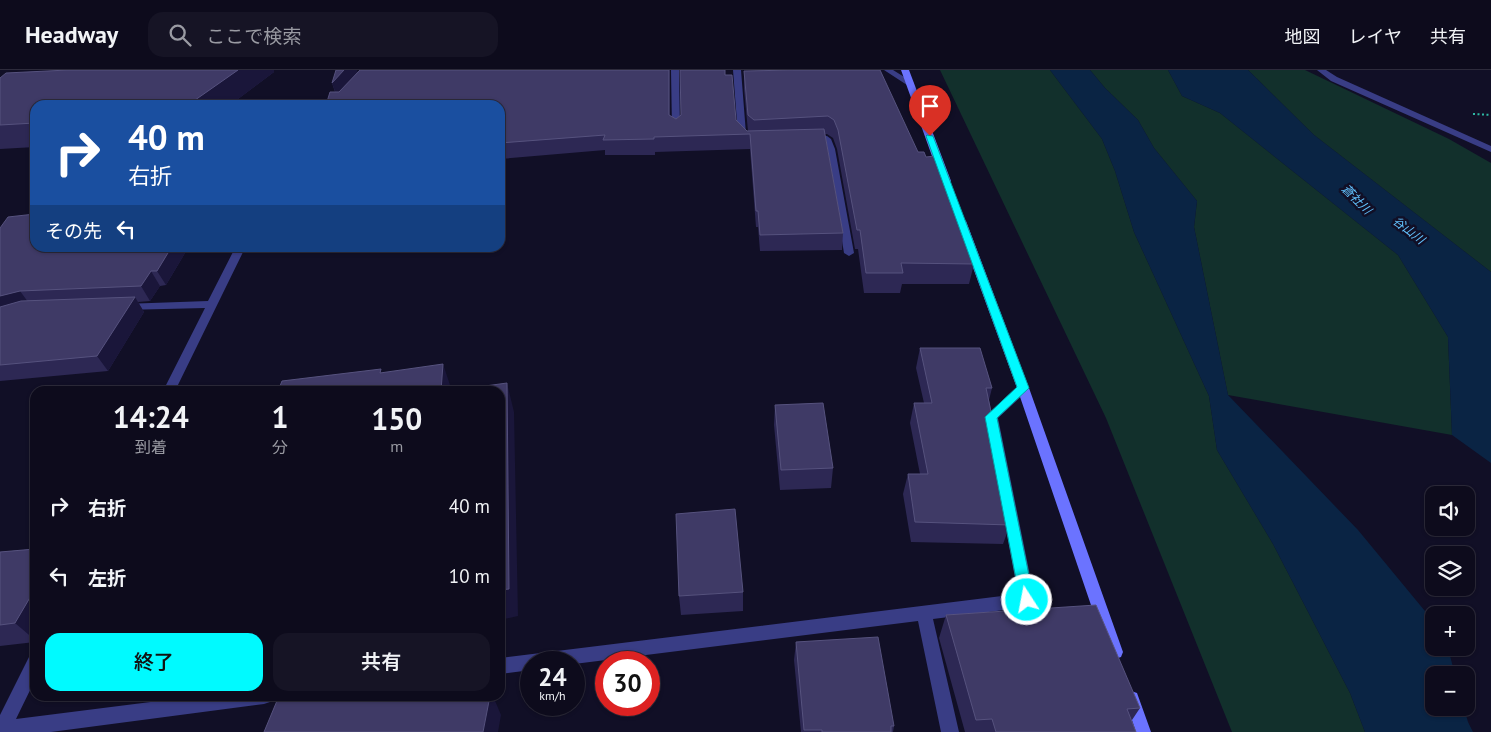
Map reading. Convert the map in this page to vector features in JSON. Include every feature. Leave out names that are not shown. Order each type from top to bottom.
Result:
[{"type":"street","points":[[675,70],[676,130]]},
{"type":"street","points":[[737,70],[742,135],[751,143],[760,143]]},
{"type":"street","points":[[888,70],[910,83]]},
{"type":"street","points":[[905,70],[951,194]]},
{"type":"street","points":[[1322,70],[1334,79],[1491,149]]},
{"type":"street","points":[[798,141],[827,139],[849,253]]},
{"type":"street","points":[[958,212],[1023,388],[1120,667]]},
{"type":"street","points":[[171,386],[238,252]]},
{"type":"street","points":[[108,308],[212,304]]},
{"type":"street","points":[[505,665],[1027,600],[991,417],[1023,388]]},
{"type":"street","points":[[924,612],[950,732]]},
{"type":"street","points":[[1,731],[30,672]]},
{"type":"street","points":[[1126,686],[1142,732]]},
{"type":"street","points":[[1,731],[226,701]]},
{"type":"green space","points":[[940,70],[1050,70],[1102,139],[1115,171],[1134,232],[1209,396],[1217,450],[1273,544],[1350,693],[1365,732],[1232,732],[1106,418]]},
{"type":"green space","points":[[1090,70],[1168,70],[1182,96],[1220,113],[1398,255],[1448,337],[1452,435],[1228,395],[1194,227],[1197,201],[1154,148],[1138,120],[1105,88]]},
{"type":"green space","points":[[1248,70],[1305,70],[1449,139],[1491,163],[1491,272],[1314,135]]},
{"type":"water","points":[[1050,70],[1090,70],[1105,88],[1138,120],[1154,148],[1197,201],[1194,227],[1228,395],[1358,530],[1425,611],[1425,656],[1450,656],[1453,666],[1425,666],[1425,716],[1466,716],[1473,732],[1365,732],[1350,693],[1273,544],[1217,450],[1209,396],[1134,232],[1115,171],[1102,139]]},
{"type":"water","points":[[1168,70],[1248,70],[1314,135],[1491,272],[1491,463],[1452,435],[1448,337],[1398,255],[1220,113],[1182,96]]},
{"type":"building","points":[[68,70],[238,70],[195,100],[30,100],[30,123],[0,125],[0,78],[6,73]]},
{"type":"building","points":[[336,70],[344,70],[332,83]]},
{"type":"building","points":[[360,70],[669,70],[669,115],[676,119],[681,115],[680,70],[725,70],[725,75],[732,75],[736,120],[747,131],[824,129],[843,233],[760,235],[758,211],[756,211],[750,134],[603,140],[605,135],[505,143],[505,100],[328,100],[330,92],[339,92]]},
{"type":"building","points":[[880,70],[918,152],[924,152],[926,157],[935,156],[953,190],[967,230],[963,230],[974,264],[901,263],[903,273],[866,273],[860,230],[857,230],[838,130],[834,120],[828,116],[754,120],[748,115],[744,71]]},
{"type":"building","points":[[30,215],[30,252],[169,252],[157,271],[151,271],[141,286],[20,291],[0,296],[0,228],[8,217]]},
{"type":"building","points":[[135,297],[97,356],[0,365],[0,307],[21,301]]},
{"type":"building","points":[[920,348],[980,348],[992,388],[986,388],[1000,454],[992,454],[1010,525],[915,522],[908,474],[928,474],[914,403],[932,403]]},
{"type":"building","points":[[443,364],[441,386],[280,386],[282,381],[381,369],[380,373]]},
{"type":"building","points":[[507,383],[509,589],[505,589],[505,386],[485,386]]},
{"type":"building","points":[[823,403],[833,468],[781,470],[775,405]]},
{"type":"building","points":[[735,509],[743,592],[679,596],[676,514]]},
{"type":"building","points":[[30,549],[30,598],[15,623],[0,625],[0,552]]},
{"type":"building","points":[[1096,605],[1140,708],[1127,709],[1136,732],[996,732],[992,719],[976,720],[946,615]]},
{"type":"building","points":[[878,637],[894,726],[891,726],[891,732],[822,732],[822,730],[804,730],[796,642]]},
{"type":"building","points":[[277,701],[489,701],[483,732],[264,732]]},
{"type":"route","points":[[930,136],[1023,388],[991,417],[1027,600]]},
{"type":"water label","name":"蒼社川","points":[[1357,199]]},
{"type":"water label","name":"谷山川","points":[[1409,230]]}]
